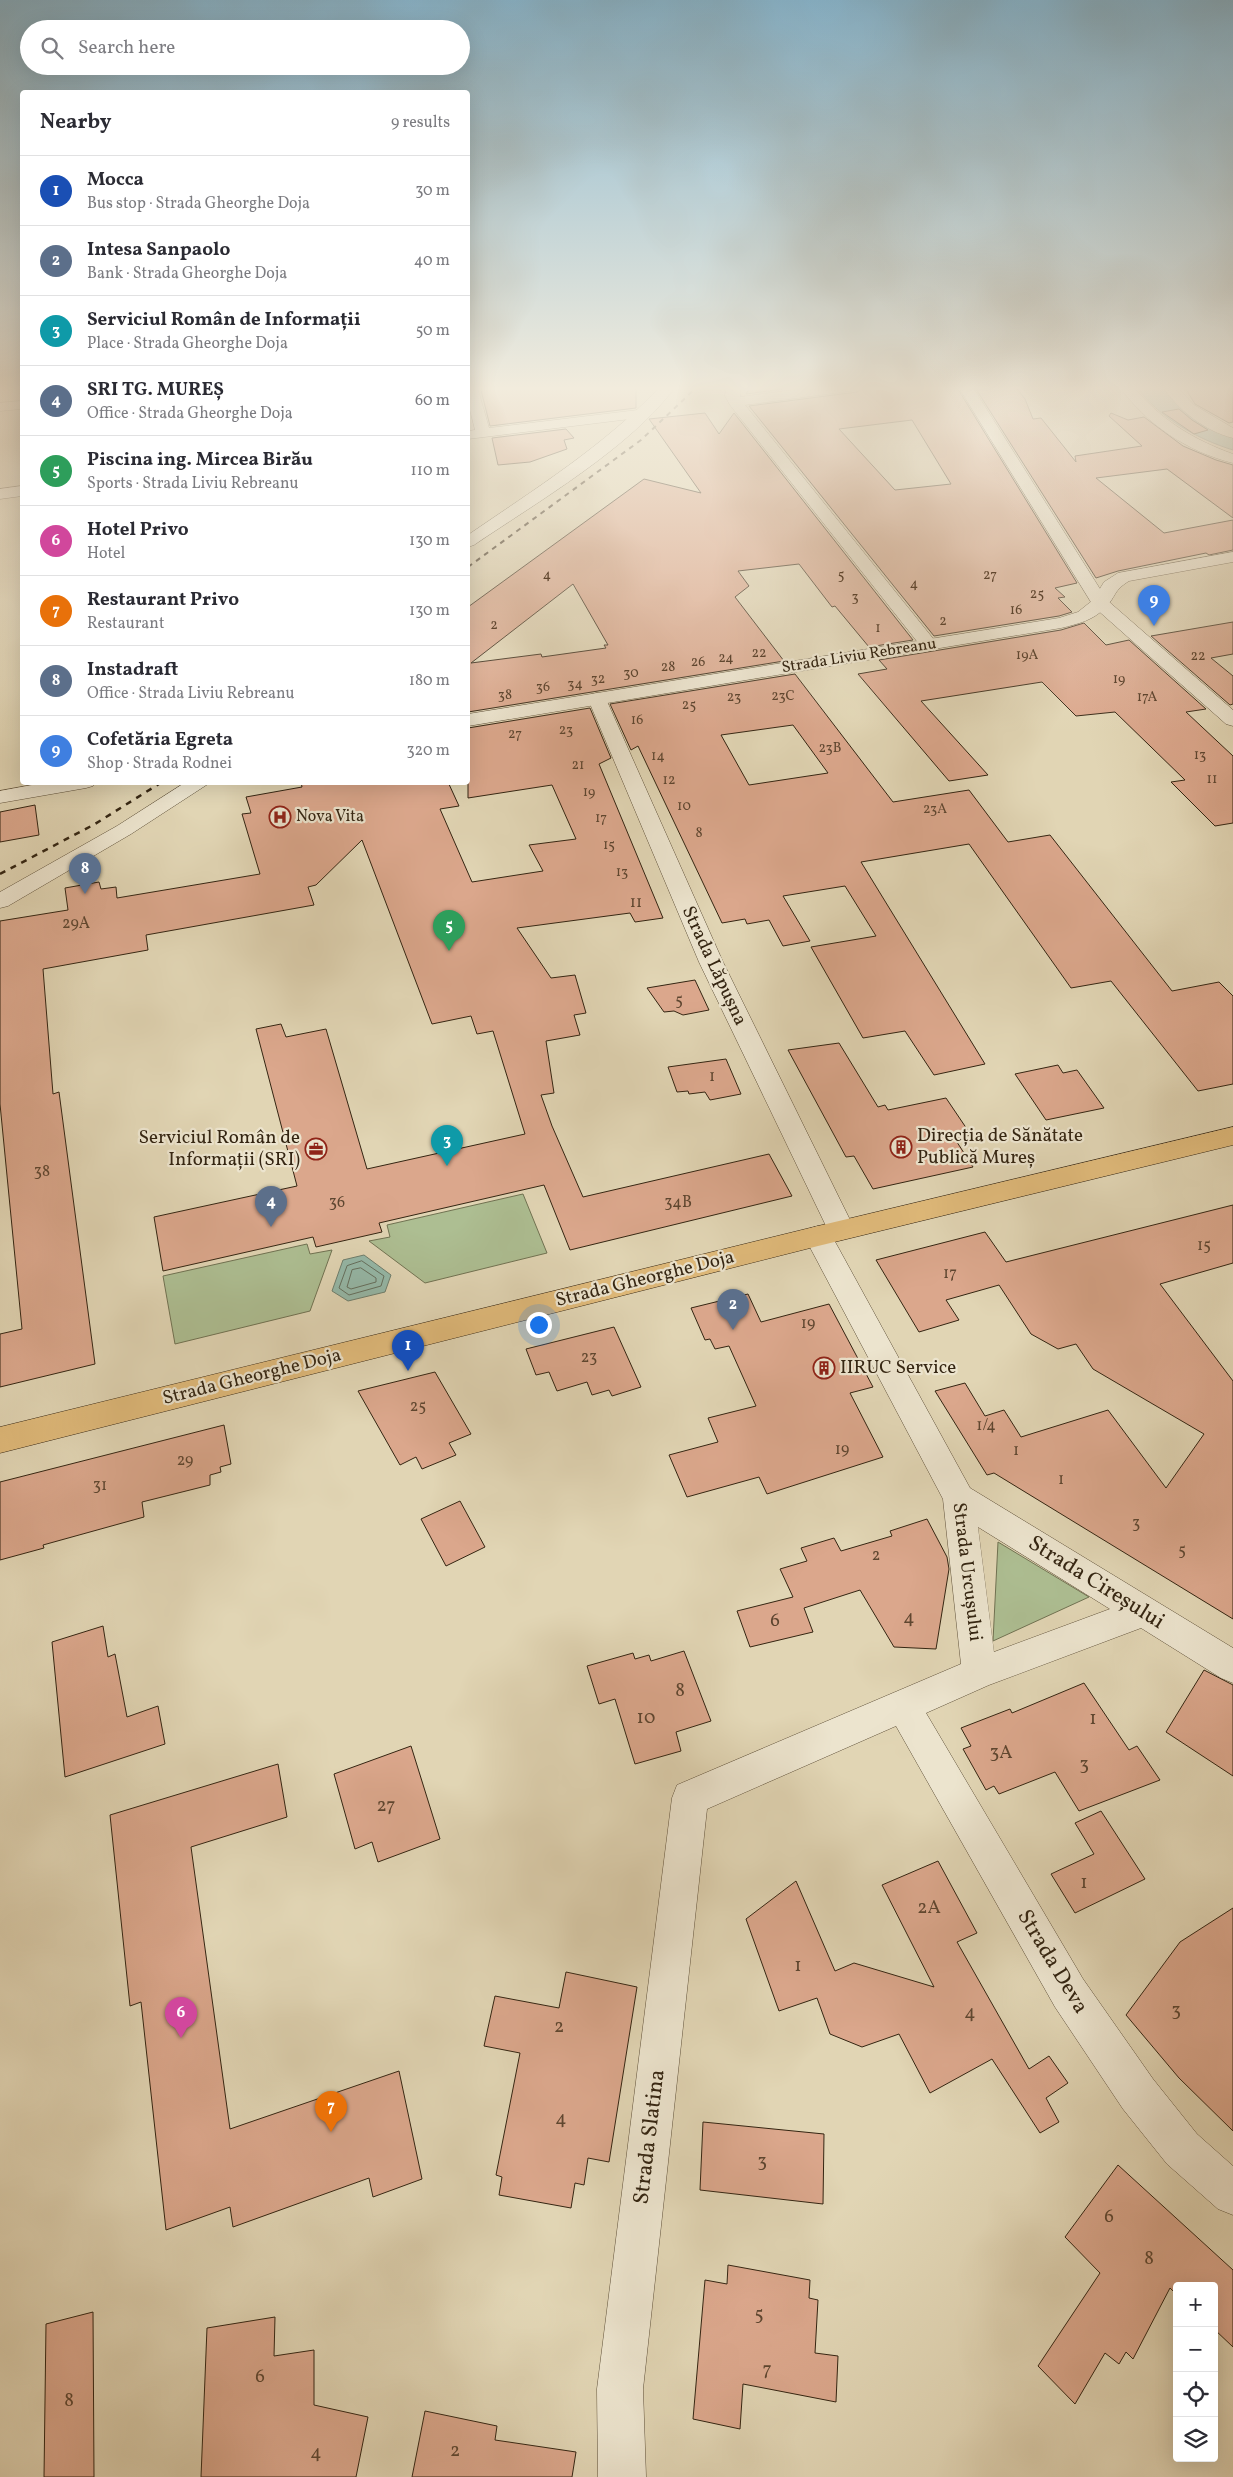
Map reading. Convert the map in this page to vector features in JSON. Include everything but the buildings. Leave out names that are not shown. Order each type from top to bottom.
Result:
[{"type":"main road","name":"Strada Gheorghe Doja","points":[[0,1440],[829,1233],[1233,1136]]},
{"type":"street","points":[[470,541],[525,502]]},
{"type":"street","points":[[818,502],[929,645]]},
{"type":"street","points":[[1037,502],[1100,603],[1233,720]]},
{"type":"street","name":"Strada Liviu Rebreanu","points":[[470,720],[1061,623],[1084,616],[1100,603],[1110,586],[1124,578],[1233,557]]},
{"type":"street","name":"Strada Lăpușna","points":[[597,699],[829,1233]]},
{"type":"street","points":[[0,797],[58,785]]},
{"type":"street","points":[[0,901],[124,830],[196,785]]},
{"type":"street","name":"Strada Urcușului","points":[[829,1233],[959,1498],[979,1673]]},
{"type":"street","name":"Strada Cireșului","points":[[959,1498],[1233,1667]]},
{"type":"street","points":[[903,1706],[979,1673],[1143,1612]]},
{"type":"street","name":"Strada Slatina","points":[[622,2477],[620,2389],[690,1798],[903,1706]]},
{"type":"street","name":"Strada Deva","points":[[903,1706],[1069,1993],[1138,2094],[1182,2149],[1233,2194]]},
{"type":"shaded area","points":[[523,1194],[547,1253],[425,1283],[369,1241],[390,1237],[387,1225]]},
{"type":"shaded area","points":[[307,1244],[310,1254],[332,1250],[310,1311],[175,1344],[163,1276]]},
{"type":"shaded area","points":[[998,1542],[1089,1597],[993,1641]]},
{"type":"water","points":[[364,1255],[391,1275],[385,1292],[348,1301],[332,1291],[343,1260]]},
{"type":"railway","points":[[470,566],[557,502]]},
{"type":"railway","points":[[0,874],[95,824],[157,785]]},
{"type":"place","name":"Cofetăria Egreta","points":[[1154,626]]},
{"type":"place","name":"Nova Vita","points":[[280,817]]},
{"type":"place","name":"Instadraft","points":[[85,894]]},
{"type":"place","name":"Piscina ing. Mircea Birău","points":[[449,951]]},
{"type":"place","name":"Direcția de Sănătate Publică Mureș","points":[[901,1147]]},
{"type":"place","name":"Serviciul Român de Informații (SRI)","points":[[316,1149]]},
{"type":"place","name":"Serviciul Român de Informații","points":[[447,1166]]},
{"type":"place","name":"SRI TG. MUREȘ","points":[[271,1227]]},
{"type":"place","name":"Intesa Sanpaolo","points":[[733,1330]]},
{"type":"place","name":"IIRUC Service","points":[[824,1368]]},
{"type":"place","name":"Mocca","points":[[408,1371]]},
{"type":"place","name":"Hotel Privo","points":[[181,2038]]},
{"type":"place","name":"Restaurant Privo","points":[[331,2132]]}]
